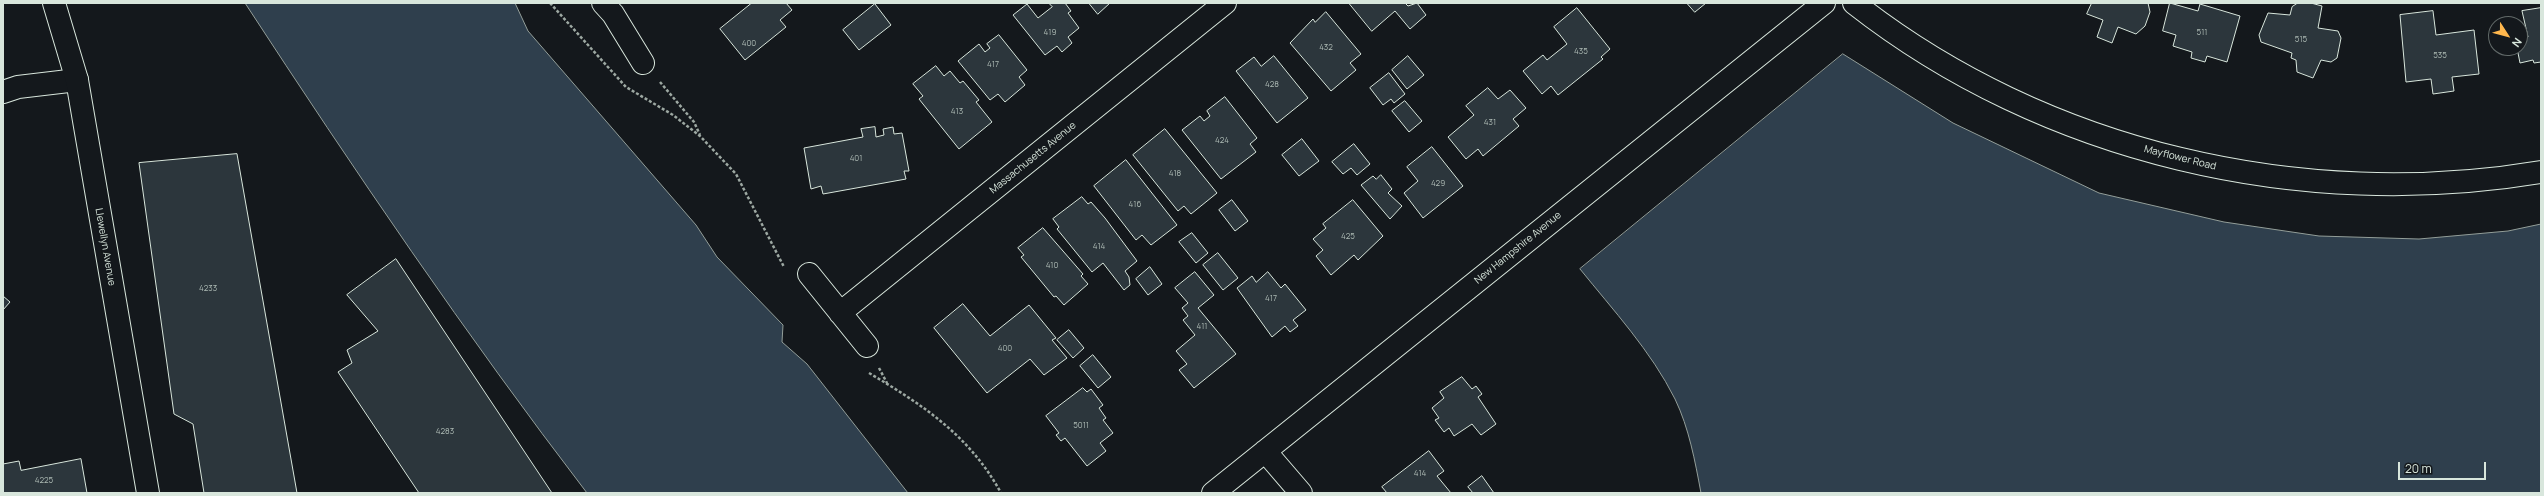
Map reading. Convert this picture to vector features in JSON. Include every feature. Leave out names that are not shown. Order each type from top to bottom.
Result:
[{"type":"street","name":"Llewellyn Avenue","points":[[54,3],[77,80],[148,493]]},
{"type":"street","name":"Massachusetts Avenue","points":[[840,313],[1225,3]]},
{"type":"street","name":"New Hampshire Avenue","points":[[1213,493],[1824,3]]},
{"type":"street","name":"Mayflower Road","points":[[1854,3],[1883,26],[1940,63],[2021,104],[2095,134],[2171,157],[2252,174],[2352,184],[2436,184],[2502,178],[2541,172]]},
{"type":"street","points":[[615,7],[643,63]]},
{"type":"street","points":[[3,92],[18,87],[77,80]]},
{"type":"street","points":[[809,274],[867,346]]},
{"type":"street","points":[[1265,450],[1301,493]]},
{"type":"path","points":[[550,3],[626,87],[673,115],[700,136],[736,174],[784,268]]},
{"type":"path","points":[[643,63],[694,122],[700,136]]},
{"type":"path","points":[[865,371],[921,404],[959,436],[991,474],[1001,493]]},
{"type":"water","points":[[245,3],[515,3],[528,31],[696,225],[717,257],[783,325],[782,342],[807,364],[908,493],[587,493],[454,313],[327,128]]},
{"type":"water","points":[[1843,54],[1953,123],[2099,193],[2224,222],[2319,236],[2419,239],[2508,231],[2541,224],[2541,493],[1701,493],[1688,433],[1675,399],[1655,364],[1618,315],[1580,269]]},
{"type":"building","points":[[752,3],[786,3],[792,10],[780,20],[786,27],[745,60],[720,29]]},
{"type":"building","points":[[1049,3],[1065,3],[1071,11],[1068,13],[1079,28],[1068,37],[1072,43],[1062,52],[1057,46],[1045,55],[1013,15],[1027,4],[1038,18],[1052,7]]},
{"type":"building","points":[[1089,3],[1110,3],[1098,14]]},
{"type":"building","points":[[1349,3],[1405,3],[1408,6],[1417,3],[1426,15],[1410,29],[1395,11],[1372,31]]},
{"type":"building","points":[[1687,3],[1706,3],[1695,12]]},
{"type":"building","points":[[2092,3],[2148,3],[2150,12],[2145,26],[2136,34],[2118,27],[2112,43],[2097,37],[2103,20],[2087,14]]},
{"type":"building","points":[[2170,3],[2198,11],[2200,4],[2240,16],[2227,62],[2207,56],[2205,62],[2191,58],[2192,52],[2173,46],[2176,35],[2163,31]]},
{"type":"building","points":[[2298,3],[2311,3],[2322,6],[2318,28],[2338,31],[2341,38],[2337,58],[2331,62],[2321,60],[2313,78],[2297,72],[2296,60],[2291,58],[2292,53],[2261,42],[2259,35],[2268,13],[2290,15],[2292,7]]},
{"type":"building","points":[[875,4],[891,25],[859,50],[843,30]]},
{"type":"building","points":[[1577,8],[1610,49],[1601,57],[1603,59],[1558,95],[1551,86],[1542,94],[1523,71],[1543,55],[1547,60],[1567,44],[1554,27]]},
{"type":"building","points":[[2541,8],[2541,62],[2534,63],[2533,60],[2520,63],[2519,56],[2528,56],[2528,16],[2523,16],[2522,11]]},
{"type":"building","points":[[2433,11],[2436,35],[2474,30],[2479,74],[2452,77],[2454,91],[2433,94],[2431,79],[2406,82],[2400,15]]},
{"type":"building","points":[[1326,12],[1361,54],[1350,63],[1356,70],[1331,91],[1290,43],[1313,19],[1315,22]]},
{"type":"building","points":[[999,35],[1027,70],[1019,77],[1025,85],[1005,102],[998,94],[990,100],[958,61],[979,44],[985,52],[990,48],[987,44]]},
{"type":"building","points":[[1274,56],[1308,98],[1277,123],[1236,71],[1254,57],[1261,66]]},
{"type":"building","points":[[1408,56],[1424,75],[1407,89],[1392,70]]},
{"type":"building","points":[[936,66],[944,76],[950,71],[960,83],[963,81],[979,100],[976,102],[992,122],[959,149],[919,99],[923,96],[913,84]]},
{"type":"building","points":[[1389,73],[1405,94],[1394,103],[1391,99],[1383,105],[1370,88]]},
{"type":"building","points":[[1488,88],[1498,99],[1510,90],[1526,108],[1513,119],[1519,126],[1483,156],[1478,149],[1466,159],[1448,137],[1474,115],[1466,106]]},
{"type":"building","points":[[1225,97],[1257,138],[1250,144],[1256,152],[1221,179],[1182,130],[1200,116],[1204,121],[1210,116],[1207,111]]},
{"type":"building","points":[[1405,101],[1422,121],[1409,132],[1392,111]]},
{"type":"building","points":[[875,127],[876,137],[884,135],[883,129],[893,127],[894,134],[902,133],[909,171],[904,171],[906,179],[823,194],[821,186],[811,189],[804,148],[863,137],[861,129]]},
{"type":"building","points":[[1165,129],[1217,193],[1191,214],[1184,206],[1178,211],[1133,155]]},
{"type":"building","points":[[1302,139],[1319,161],[1299,176],[1282,155]]},
{"type":"building","points":[[1354,144],[1370,164],[1357,175],[1351,168],[1343,174],[1332,162]]},
{"type":"building","points":[[1432,147],[1463,186],[1423,218],[1404,193],[1418,181],[1407,167]]},
{"type":"building","points":[[237,154],[297,493],[204,493],[193,424],[174,414],[139,163]]},
{"type":"building","points":[[1126,160],[1177,225],[1151,245],[1142,235],[1136,240],[1094,186]]},
{"type":"building","points":[[1381,175],[1392,189],[1388,193],[1402,206],[1390,219],[1361,185],[1373,176],[1376,179]]},
{"type":"building","points":[[1082,197],[1088,204],[1091,202],[1105,218],[1137,261],[1125,271],[1129,277],[1130,285],[1124,290],[1103,263],[1092,272],[1057,229],[1059,227],[1053,219]]},
{"type":"building","points":[[1232,200],[1248,221],[1235,231],[1219,210]]},
{"type":"building","points":[[1353,200],[1383,236],[1358,260],[1354,255],[1331,275],[1316,256],[1323,250],[1313,239],[1326,228],[1323,224]]},
{"type":"building","points":[[1043,228],[1083,274],[1081,276],[1088,284],[1064,305],[1056,296],[1054,297],[1021,257],[1024,255],[1018,248]]},
{"type":"building","points":[[1192,233],[1208,253],[1196,263],[1179,242]]},
{"type":"building","points":[[1218,253],[1238,278],[1223,290],[1203,265]]},
{"type":"building","points":[[396,259],[552,493],[419,493],[338,372],[352,363],[347,350],[378,331],[347,295]]},
{"type":"building","points":[[1150,267],[1162,284],[1148,295],[1136,279]]},
{"type":"building","points":[[1195,272],[1214,295],[1198,308],[1236,354],[1194,388],[1179,370],[1187,364],[1176,351],[1195,335],[1183,320],[1188,316],[1182,308],[1188,303],[1175,288]]},
{"type":"building","points":[[1268,272],[1281,288],[1285,284],[1306,310],[1293,320],[1298,326],[1290,332],[1285,326],[1272,337],[1237,288],[1252,276],[1256,282]]},
{"type":"building","points":[[3,296],[10,302],[3,310]]},
{"type":"building","points":[[963,304],[990,336],[1029,305],[1056,338],[1052,340],[1067,358],[1044,375],[1030,359],[987,393],[934,328]]},
{"type":"building","points":[[1069,330],[1084,348],[1073,358],[1057,340]]},
{"type":"building","points":[[1093,355],[1111,377],[1098,388],[1080,366]]},
{"type":"building","points":[[1462,377],[1472,389],[1476,386],[1482,394],[1478,397],[1496,424],[1481,435],[1472,424],[1454,436],[1449,428],[1444,432],[1435,420],[1439,418],[1432,408],[1444,398],[1440,392]]},
{"type":"building","points":[[1083,388],[1087,392],[1091,389],[1103,405],[1099,408],[1106,418],[1103,420],[1113,433],[1100,443],[1106,451],[1087,466],[1065,438],[1061,441],[1056,435],[1059,433],[1046,416]]},
{"type":"building","points":[[1429,451],[1444,471],[1437,476],[1451,493],[1387,493],[1382,487]]},
{"type":"building","points":[[81,459],[87,493],[3,493],[3,464],[19,461],[21,470]]},
{"type":"building","points":[[1482,476],[1494,493],[1473,493],[1468,487]]}]
